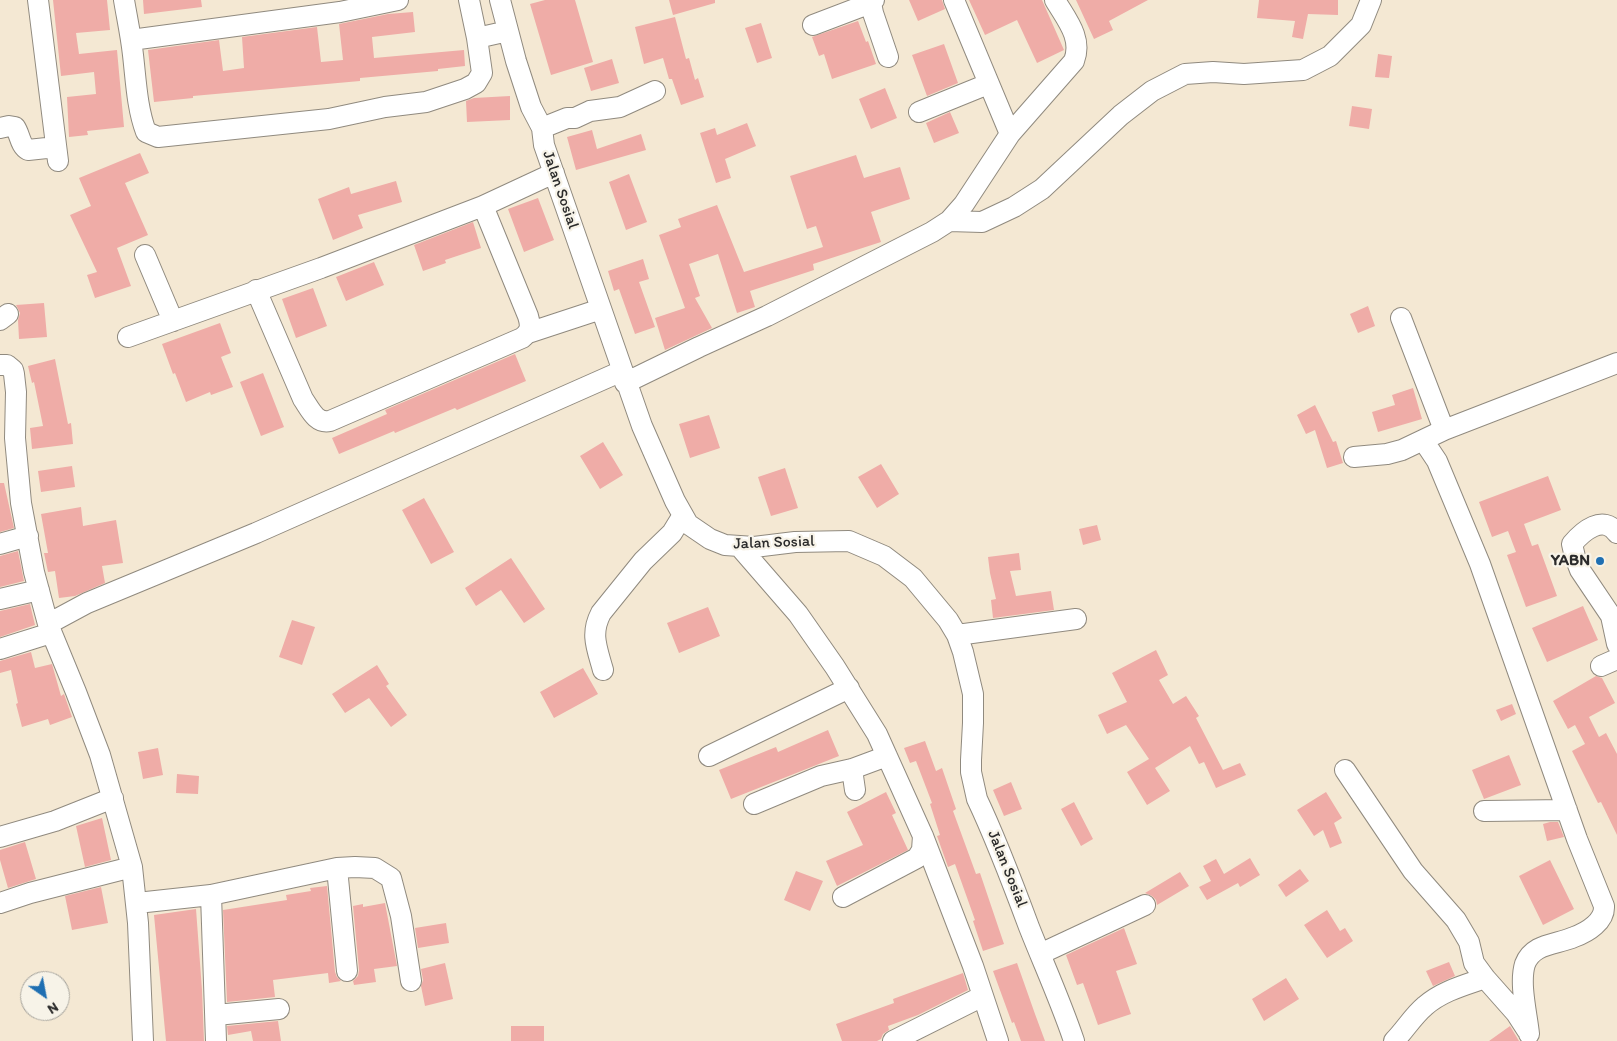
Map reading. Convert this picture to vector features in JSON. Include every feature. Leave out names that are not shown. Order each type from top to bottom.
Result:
[{"type":"street","points":[[0,128],[14,127],[25,148],[50,151],[38,0]]},
{"type":"street","points":[[124,0],[138,99],[144,125],[146,132],[158,137],[329,119],[385,107],[426,102],[465,89],[476,83],[482,73],[477,38],[468,0]]},
{"type":"street","points":[[131,40],[340,12],[398,0]]},
{"type":"street","name":"Jalan Sosial","points":[[500,0],[531,107],[542,128],[544,145],[624,377],[657,462],[688,524],[710,539],[725,545],[754,547],[795,542],[849,541],[872,550],[884,556],[913,578],[948,620],[957,636],[963,652],[973,694],[970,760],[974,787],[1074,1041]]},
{"type":"street","points":[[954,0],[1010,134]]},
{"type":"street","points":[[0,649],[49,628],[87,603],[776,312],[932,232],[949,221],[964,204],[1010,134],[1066,70],[1076,54],[1078,48],[1074,34],[1055,0]]},
{"type":"street","points":[[949,221],[982,222],[1042,189],[1121,115],[1152,91],[1185,74],[1213,72],[1244,74],[1303,70],[1330,56],[1361,25],[1371,0]]},
{"type":"street","points":[[813,25],[873,2],[873,13],[888,57]]},
{"type":"street","points":[[477,38],[508,31]]},
{"type":"street","points":[[918,112],[988,84]]},
{"type":"street","points":[[542,128],[568,118],[576,118],[590,112],[626,104],[655,91]]},
{"type":"street","points":[[128,337],[321,268],[483,206],[554,173]]},
{"type":"street","points":[[483,206],[528,316],[531,326],[528,333]]},
{"type":"street","points":[[144,255],[173,321]]},
{"type":"street","points":[[256,290],[303,399],[313,414],[324,422],[349,414],[522,338],[528,333],[601,309]]},
{"type":"street","points":[[1401,318],[1444,430]]},
{"type":"street","points":[[1354,457],[1387,454],[1402,450],[1444,430],[1617,363]]},
{"type":"street","points":[[0,364],[7,365],[13,370],[14,374],[16,392],[15,438],[22,503],[39,590],[49,628],[90,727],[113,798],[132,867],[142,981],[143,1041]]},
{"type":"street","points":[[1424,440],[1437,460],[1480,564],[1577,840],[1595,880],[1604,906],[1604,913],[1600,920],[1574,937],[1538,948],[1530,955],[1525,965],[1523,977],[1531,1038]]},
{"type":"street","points":[[603,670],[594,635],[596,622],[601,613],[643,561],[672,533],[683,515]]},
{"type":"street","points":[[1617,533],[1613,527],[1603,525],[1592,526],[1579,535],[1572,544],[1580,570],[1614,608],[1617,644]]},
{"type":"street","points":[[0,544],[28,536]]},
{"type":"street","points":[[739,546],[798,614],[877,734],[923,836],[971,959],[998,1041]]},
{"type":"street","points":[[0,599],[39,590]]},
{"type":"street","points":[[957,636],[1076,619]]},
{"type":"street","points":[[709,756],[848,688]]},
{"type":"street","points":[[754,804],[821,776],[852,769],[887,756]]},
{"type":"street","points":[[852,769],[854,790]]},
{"type":"street","points":[[1345,770],[1413,871],[1456,920],[1469,942],[1474,963],[1516,1013],[1531,1038]]},
{"type":"street","points":[[0,836],[55,821],[113,798]]},
{"type":"street","points":[[1484,811],[1567,810]]},
{"type":"street","points":[[843,897],[916,858],[922,850],[923,836]]},
{"type":"street","points":[[0,903],[132,867]]},
{"type":"street","points":[[136,902],[212,895],[337,868],[375,868],[391,878],[401,916],[411,981]]},
{"type":"street","points":[[337,868],[347,971]]},
{"type":"street","points":[[212,895],[216,1041]]},
{"type":"street","points":[[1040,954],[1145,905]]},
{"type":"street","points":[[1394,1041],[1425,1006],[1457,988],[1485,978]]},
{"type":"street","points":[[893,1041],[983,996]]},
{"type":"street","points":[[216,1015],[278,1009]]},
{"type":"building","points":[[53,0],[107,0],[110,30],[76,33],[79,54],[117,50],[124,127],[87,131],[88,135],[69,137],[67,97],[96,94],[94,72],[61,76]]},
{"type":"building","points":[[143,0],[201,0],[202,7],[144,14]]},
{"type":"building","points":[[545,0],[575,0],[593,62],[551,75],[530,4]]},
{"type":"building","points":[[669,0],[715,0],[715,3],[673,15]]},
{"type":"building","points":[[909,0],[942,0],[945,9],[918,21]]},
{"type":"building","points":[[969,0],[1042,0],[1064,50],[1037,63],[1017,20],[985,35]]},
{"type":"building","points":[[1076,0],[1148,0],[1109,21],[1113,30],[1094,39]]},
{"type":"building","points":[[1259,0],[1338,0],[1338,15],[1308,14],[1303,39],[1292,37],[1295,21],[1257,18]]},
{"type":"building","points":[[413,12],[415,32],[372,37],[374,58],[464,50],[465,66],[438,69],[438,71],[360,78],[360,81],[193,96],[193,98],[154,102],[148,50],[219,40],[223,71],[244,68],[242,37],[317,27],[321,62],[343,60],[339,24],[388,14]]},
{"type":"building","points":[[675,17],[686,59],[689,58],[695,80],[698,78],[704,97],[681,105],[672,79],[669,79],[663,58],[644,64],[635,27]]},
{"type":"building","points":[[858,21],[866,42],[868,41],[876,64],[832,79],[824,54],[819,56],[812,37]]},
{"type":"building","points":[[761,23],[772,58],[757,63],[745,28]]},
{"type":"building","points":[[944,44],[958,83],[927,96],[912,55]]},
{"type":"building","points":[[1378,54],[1392,56],[1389,78],[1375,77]]},
{"type":"building","points":[[612,59],[619,83],[591,91],[584,68]]},
{"type":"building","points":[[885,88],[897,118],[871,129],[859,99]]},
{"type":"building","points":[[510,96],[510,120],[467,122],[466,101],[474,98]]},
{"type":"building","points":[[1352,106],[1372,109],[1369,129],[1349,126]]},
{"type":"building","points":[[950,112],[959,133],[934,143],[926,123]]},
{"type":"building","points":[[747,123],[756,146],[725,159],[731,178],[716,183],[700,133],[715,128],[717,135]]},
{"type":"building","points":[[592,130],[597,149],[641,134],[646,150],[576,170],[567,137]]},
{"type":"building","points":[[140,153],[149,173],[125,183],[148,235],[117,248],[131,286],[95,298],[87,275],[97,272],[70,215],[91,206],[79,178]]},
{"type":"building","points":[[856,155],[864,178],[900,167],[910,199],[871,212],[881,242],[813,264],[814,270],[750,291],[755,307],[737,313],[718,254],[689,264],[700,296],[695,298],[712,328],[665,350],[655,318],[685,308],[659,235],[681,227],[678,219],[717,205],[744,272],[823,247],[816,226],[807,229],[790,176]]},
{"type":"building","points":[[629,174],[647,222],[626,230],[609,182]]},
{"type":"building","points":[[396,181],[402,202],[358,215],[363,228],[333,240],[318,199],[349,187],[351,194]]},
{"type":"building","points":[[538,198],[554,240],[524,252],[508,209]]},
{"type":"building","points":[[473,222],[481,248],[445,260],[446,263],[423,271],[414,245]]},
{"type":"building","points":[[643,259],[649,279],[639,282],[655,327],[635,334],[619,289],[614,291],[608,271]]},
{"type":"building","points":[[374,262],[384,285],[346,301],[336,277]]},
{"type":"building","points":[[313,288],[327,326],[296,338],[282,299]]},
{"type":"building","points":[[44,303],[47,337],[19,339],[18,320],[20,313],[16,305]]},
{"type":"building","points":[[1368,306],[1375,326],[1358,333],[1350,314]]},
{"type":"building","points":[[220,323],[231,353],[221,357],[233,387],[211,395],[210,392],[186,402],[162,344]]},
{"type":"building","points":[[515,354],[526,381],[457,410],[455,408],[339,454],[332,438],[387,414],[385,410]]},
{"type":"building","points":[[55,359],[68,424],[71,423],[73,444],[32,449],[30,428],[43,426],[34,382],[32,383],[28,366]]},
{"type":"building","points":[[263,373],[284,427],[261,436],[240,382]]},
{"type":"building","points":[[1413,388],[1422,419],[1378,432],[1372,412],[1395,405],[1392,395]]},
{"type":"building","points":[[1315,405],[1333,442],[1336,441],[1343,463],[1327,468],[1315,430],[1306,434],[1297,415]]},
{"type":"building","points":[[709,415],[720,448],[690,458],[679,424]]},
{"type":"building","points":[[603,442],[623,475],[600,489],[580,456]]},
{"type":"building","points":[[881,464],[899,494],[877,508],[858,477]]},
{"type":"building","points":[[72,466],[75,487],[41,492],[38,471]]},
{"type":"building","points":[[785,468],[798,508],[771,516],[758,477]]},
{"type":"building","points":[[1548,476],[1561,510],[1524,524],[1532,546],[1538,544],[1557,596],[1526,607],[1507,555],[1516,552],[1508,531],[1492,537],[1479,502]]},
{"type":"building","points":[[0,483],[4,483],[14,528],[0,532]]},
{"type":"building","points":[[424,498],[454,552],[431,564],[402,510]]},
{"type":"building","points":[[81,507],[83,526],[116,520],[123,563],[102,566],[105,583],[75,596],[59,598],[55,571],[48,572],[44,553],[48,553],[41,514]]},
{"type":"building","points":[[1097,525],[1101,540],[1083,545],[1079,529]]},
{"type":"building","points":[[18,551],[24,581],[0,587],[0,556]]},
{"type":"building","points":[[1019,553],[1021,570],[1010,571],[1016,596],[1051,591],[1054,610],[993,618],[991,600],[996,599],[988,557]]},
{"type":"building","points":[[511,558],[545,609],[524,623],[501,590],[476,606],[465,588]]},
{"type":"building","points":[[30,604],[35,625],[0,637],[0,611]]},
{"type":"building","points":[[1583,606],[1598,640],[1547,662],[1532,628]]},
{"type":"building","points":[[708,607],[720,636],[679,653],[667,623]]},
{"type":"building","points":[[292,620],[315,627],[302,665],[279,657]]},
{"type":"building","points":[[1156,650],[1168,675],[1159,680],[1173,704],[1186,696],[1199,716],[1196,718],[1223,770],[1240,763],[1246,775],[1216,788],[1204,762],[1199,764],[1190,746],[1155,768],[1170,791],[1147,805],[1127,772],[1149,759],[1126,725],[1107,734],[1098,715],[1127,702],[1112,673]]},
{"type":"building","points":[[31,652],[35,668],[52,664],[61,696],[64,694],[72,717],[50,725],[48,719],[22,727],[16,704],[18,703],[11,670],[0,673],[0,661]]},
{"type":"building","points":[[377,665],[389,684],[386,686],[407,715],[391,727],[369,698],[345,713],[332,694]]},
{"type":"building","points":[[583,668],[598,694],[554,718],[540,692]]},
{"type":"building","points":[[1596,676],[1602,678],[1615,703],[1589,717],[1599,737],[1606,733],[1617,754],[1617,835],[1601,802],[1598,803],[1572,751],[1585,744],[1575,725],[1568,729],[1553,701]]},
{"type":"building","points":[[1512,704],[1516,714],[1501,721],[1496,710]]},
{"type":"building","points":[[828,730],[839,756],[731,799],[719,770],[776,747],[778,752]]},
{"type":"building","points":[[925,741],[936,771],[942,768],[956,809],[953,811],[976,874],[980,873],[1004,944],[983,951],[973,921],[975,920],[955,864],[948,867],[937,836],[940,835],[930,804],[932,803],[916,761],[910,763],[904,748]]},
{"type":"building","points":[[158,748],[163,775],[143,779],[138,752]]},
{"type":"building","points":[[1509,755],[1521,785],[1484,799],[1472,770]]},
{"type":"building","points":[[177,774],[199,776],[198,794],[176,793]]},
{"type":"building","points":[[1011,782],[1022,809],[1004,816],[993,790]]},
{"type":"building","points":[[886,792],[896,813],[892,815],[908,850],[837,886],[826,861],[863,845],[847,812]]},
{"type":"building","points":[[1326,792],[1342,818],[1334,823],[1342,843],[1330,848],[1323,830],[1314,836],[1297,810]]},
{"type":"building","points":[[1074,802],[1093,839],[1081,846],[1061,809]]},
{"type":"building","points":[[102,818],[111,860],[85,867],[76,826]]},
{"type":"building","points":[[1558,822],[1564,837],[1547,841],[1543,824]]},
{"type":"building","points":[[25,842],[36,879],[8,888],[0,860],[0,850]]},
{"type":"building","points":[[1250,858],[1260,875],[1240,887],[1238,883],[1207,900],[1199,887],[1211,881],[1203,866],[1216,859],[1224,874]]},
{"type":"building","points":[[1550,860],[1574,909],[1543,925],[1519,876]]},
{"type":"building","points":[[1300,869],[1309,881],[1286,897],[1278,885]]},
{"type":"building","points":[[796,871],[823,881],[810,911],[784,900]]},
{"type":"building","points":[[1180,872],[1189,886],[1157,905],[1156,900],[1152,896],[1145,893]]},
{"type":"building","points":[[327,886],[335,972],[341,981],[329,983],[328,973],[273,980],[275,997],[227,1002],[223,910],[287,900],[286,895],[311,891],[310,888]]},
{"type":"building","points":[[101,887],[108,923],[72,930],[65,896]]},
{"type":"building","points":[[385,903],[397,966],[374,969],[376,982],[354,985],[353,981],[358,976],[359,970],[353,906],[363,904],[363,907]]},
{"type":"building","points":[[196,909],[204,1041],[166,1041],[154,915]]},
{"type":"building","points":[[1327,910],[1340,931],[1345,928],[1353,941],[1327,958],[1304,925]]},
{"type":"building","points":[[446,923],[449,943],[418,948],[415,928]]},
{"type":"building","points":[[1124,928],[1137,964],[1116,971],[1131,1014],[1098,1025],[1083,983],[1077,985],[1066,955]]},
{"type":"building","points":[[1449,962],[1455,976],[1433,986],[1426,971]]},
{"type":"building","points":[[445,963],[453,999],[425,1006],[421,986],[423,980],[421,969]]},
{"type":"building","points":[[1017,963],[1045,1041],[1021,1041],[1014,1022],[1012,1023],[993,971]]},
{"type":"building","points":[[963,973],[968,990],[918,1015],[888,1026],[889,1030],[883,1034],[881,1039],[877,1041],[842,1041],[836,1024],[894,1003],[893,999]]},
{"type":"building","points":[[1286,978],[1299,999],[1264,1021],[1252,999]]},
{"type":"building","points":[[278,1021],[281,1041],[253,1041],[251,1031],[228,1035],[227,1026]]},
{"type":"building","points":[[511,1026],[544,1026],[544,1041],[511,1041]]},
{"type":"building","points":[[1510,1026],[1519,1041],[1489,1041]]},
{"type":"place","name":"YABN","points":[[1600,561]]}]
